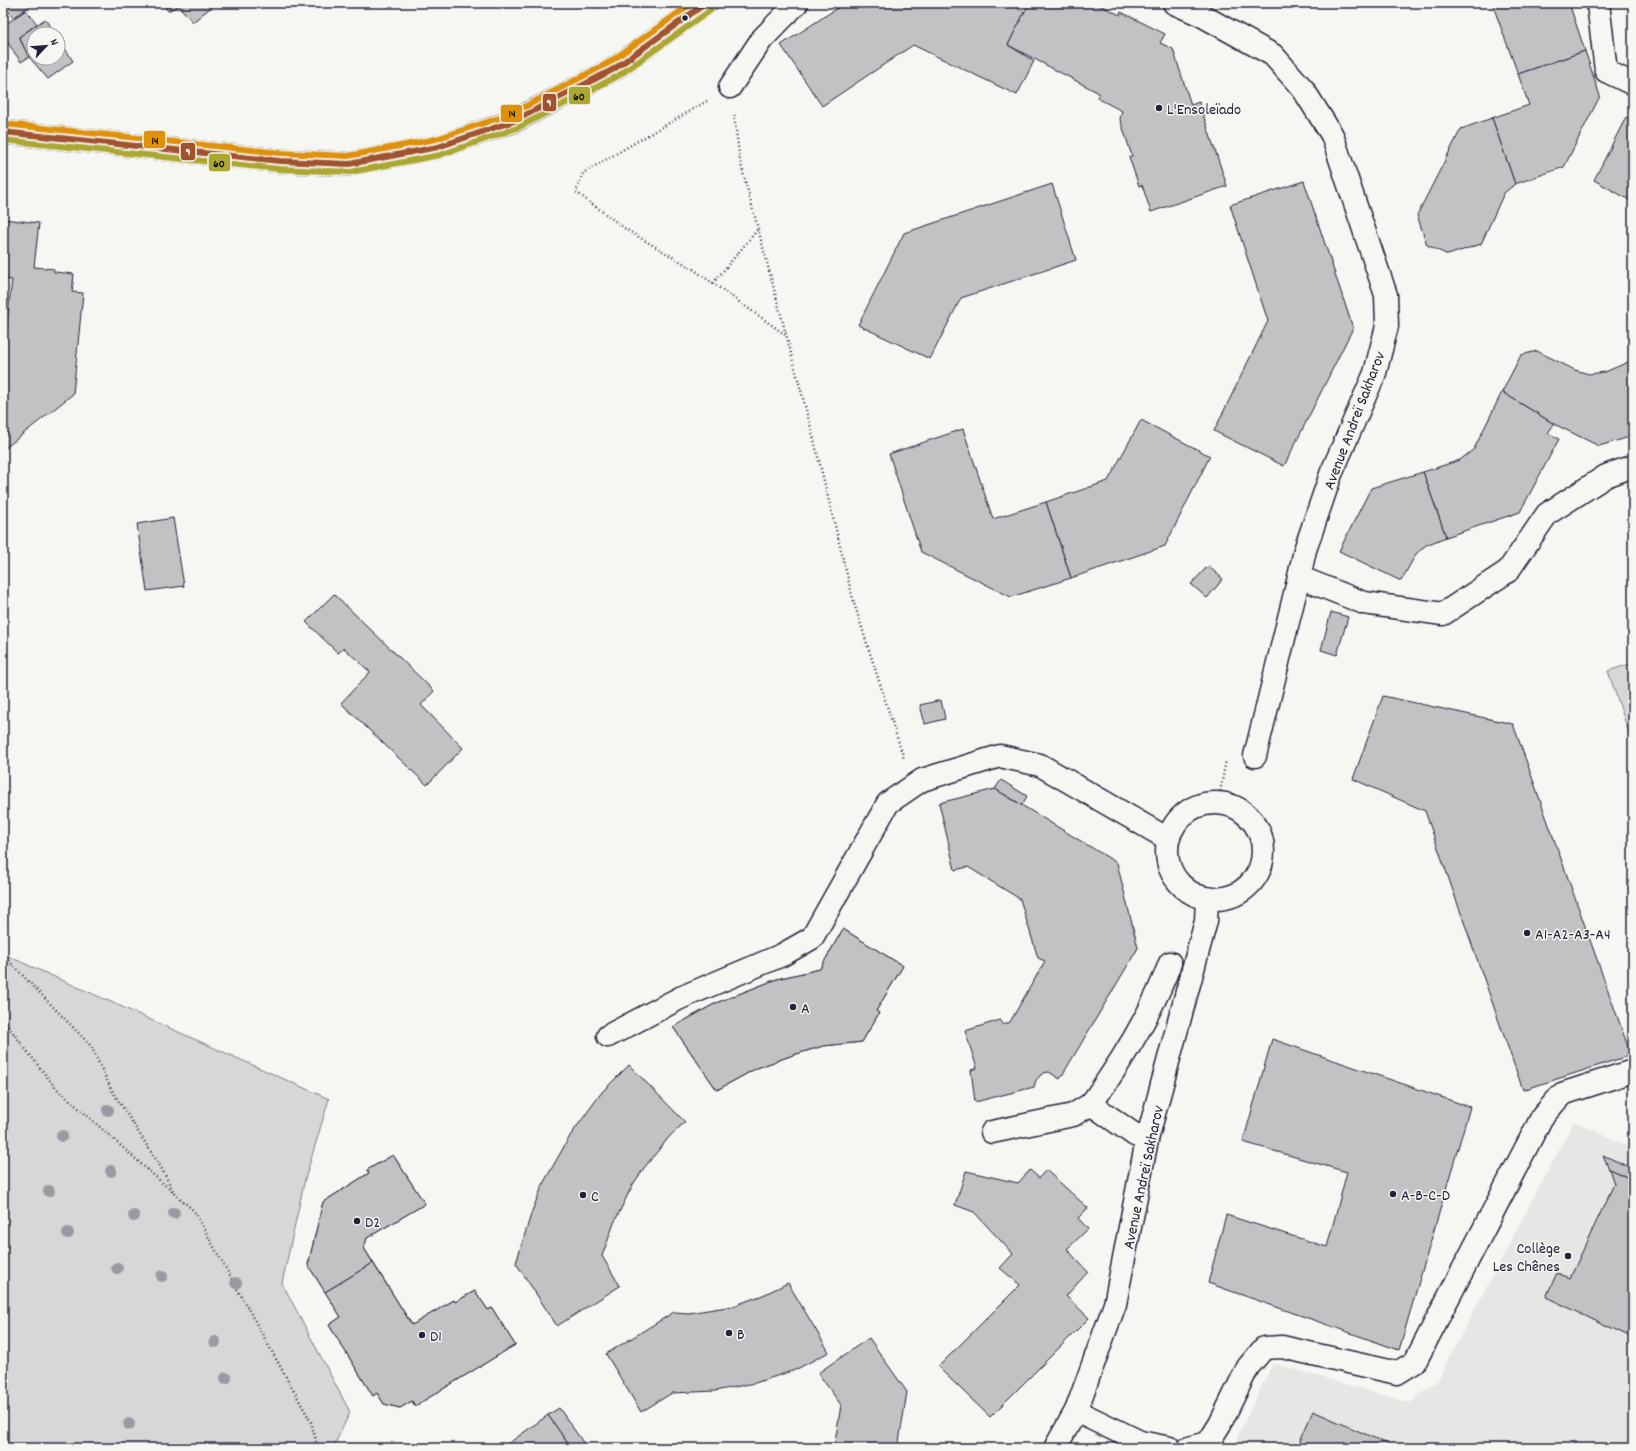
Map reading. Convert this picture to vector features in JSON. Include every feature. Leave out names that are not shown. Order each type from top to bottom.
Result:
[{"type":"street","points":[[3,132],[280,161],[349,164],[438,146],[514,121],[614,69],[706,3]]},
{"type":"street","points":[[730,87],[762,39],[797,3]]},
{"type":"street","name":"Avenue Andreï Sakharov","points":[[1174,3],[1201,15],[1273,55],[1303,89],[1332,135],[1386,295],[1387,326],[1375,373],[1331,474],[1305,550],[1255,756]]},
{"type":"street","points":[[1598,3],[1606,71],[1633,84]]},
{"type":"street","points":[[1299,577],[1364,603],[1444,614],[1508,571],[1547,514],[1606,476],[1633,466]]},
{"type":"street","points":[[608,1036],[680,998],[782,955],[812,938],[888,803],[922,780],[1000,756],[1034,763],[1040,765],[1168,839]]},
{"type":"street","points":[[1218,803],[1239,809],[1256,824],[1263,846],[1261,868],[1249,886],[1230,898],[1207,899],[1189,892],[1175,878],[1167,859],[1168,839],[1178,819],[1196,806],[1218,803]]},
{"type":"street","name":"Avenue Andreï Sakharov","points":[[1055,1448],[1076,1411],[1115,1304],[1147,1140],[1206,922],[1207,899]]},
{"type":"street","points":[[992,1132],[1073,1115],[1091,1104],[1110,1078],[1160,991],[1170,963]]},
{"type":"street","points":[[1189,1448],[1208,1443],[1220,1424],[1248,1367],[1264,1348],[1282,1347],[1397,1373],[1415,1362],[1542,1117],[1562,1094],[1633,1071]]},
{"type":"street","points":[[1091,1104],[1135,1135],[1147,1140]]},
{"type":"street","points":[[1076,1411],[1140,1442],[1170,1448]]},
{"type":"path","points":[[787,336],[713,283],[627,230],[576,192],[583,173],[730,87],[740,161],[787,336],[854,603],[912,786]]},
{"type":"path","points":[[713,283],[758,229]]},
{"type":"path","points":[[3,955],[91,1046],[111,1089],[160,1166],[176,1195]]},
{"type":"path","points":[[3,1020],[55,1087],[194,1211],[311,1422],[318,1448]]},
{"type":"shaded area","points":[[1633,663],[1633,745],[1608,671]]},
{"type":"shaded area","points":[[3,954],[329,1099],[305,1179],[282,1283],[350,1412],[333,1448],[3,1448]]},
{"type":"shaded area","name":"Collège Les Chênes","points":[[1574,1121],[1633,1149],[1633,1448],[1232,1448],[1273,1363],[1410,1403],[1437,1381]]},
{"type":"building","points":[[3,3],[34,3],[13,18]]},
{"type":"building","points":[[162,3],[176,3],[178,6],[168,11]]},
{"type":"building","points":[[176,3],[216,3],[193,22]]},
{"type":"building","points":[[845,3],[1007,3],[1025,12],[1008,45],[1034,61],[1017,95],[913,45],[822,106],[781,45]]},
{"type":"building","name":"L'Ensoleïado","points":[[1029,3],[1095,3],[1120,15],[1121,12],[1165,34],[1160,43],[1173,49],[1191,105],[1199,102],[1227,186],[1151,212],[1142,185],[1139,186],[1129,157],[1132,156],[1120,119],[1122,111],[1097,98],[1099,93],[1008,45]]},
{"type":"building","points":[[1492,3],[1569,3],[1585,51],[1518,74]]},
{"type":"building","points":[[26,10],[37,24],[34,26],[26,26],[26,32],[19,37],[26,51],[26,59],[21,62],[3,36],[3,26]]},
{"type":"building","points":[[45,19],[50,26],[35,26]]},
{"type":"building","points":[[26,32],[26,51],[19,37]]},
{"type":"building","points":[[66,50],[73,61],[48,79],[37,66],[66,66]]},
{"type":"building","points":[[1585,51],[1600,96],[1564,167],[1515,184],[1492,118],[1529,105],[1518,74]]},
{"type":"building","points":[[1626,117],[1633,121],[1633,202],[1594,180]]},
{"type":"building","points":[[1492,118],[1515,184],[1504,193],[1481,244],[1448,255],[1427,245],[1417,215],[1461,129]]},
{"type":"building","points":[[1304,181],[1353,328],[1284,466],[1214,431],[1268,321],[1230,205]]},
{"type":"building","points":[[1052,184],[1076,260],[961,298],[930,359],[858,325],[904,233]]},
{"type":"building","points":[[3,219],[39,223],[34,267],[54,269],[54,272],[74,274],[72,292],[83,293],[73,394],[3,450],[3,355],[12,280],[3,279]]},
{"type":"building","points":[[1537,351],[1575,370],[1589,374],[1605,372],[1633,360],[1633,436],[1599,446],[1554,424],[1502,392],[1521,355]]},
{"type":"building","points":[[1502,392],[1554,424],[1548,433],[1559,439],[1520,512],[1446,537],[1423,472],[1460,460],[1474,449]]},
{"type":"building","points":[[1141,420],[1210,456],[1165,546],[1071,578],[1046,502],[1108,481]]},
{"type":"building","points":[[963,429],[993,519],[1046,502],[1071,578],[1011,597],[921,552],[889,454]]},
{"type":"building","points":[[1423,472],[1446,537],[1426,545],[1416,554],[1401,581],[1339,551],[1371,488]]},
{"type":"building","points":[[173,518],[184,586],[147,591],[137,524]]},
{"type":"building","points":[[1208,566],[1223,579],[1207,598],[1191,584]]},
{"type":"building","points":[[334,594],[434,691],[421,705],[463,748],[427,785],[341,703],[370,672],[344,648],[338,653],[306,622]]},
{"type":"building","points":[[1331,612],[1348,617],[1337,655],[1321,650]]},
{"type":"building","name":"A1-A2-A3-A4","points":[[1383,696],[1513,724],[1631,1055],[1523,1090],[1425,811],[1353,779]]},
{"type":"building","points":[[941,700],[945,719],[925,724],[920,705]]},
{"type":"building","points":[[1001,780],[1027,796],[1022,805],[995,789]]},
{"type":"building","points":[[995,789],[1117,863],[1138,948],[1060,1079],[1049,1072],[1043,1073],[1036,1080],[1034,1087],[975,1102],[971,1070],[977,1068],[965,1031],[1000,1020],[1004,1025],[1010,1022],[1045,961],[1038,958],[1020,899],[968,867],[955,870],[939,803]]},
{"type":"building","name":"A","points":[[843,929],[903,966],[876,1011],[879,1013],[862,1042],[823,1046],[793,1055],[757,1068],[717,1090],[673,1027],[716,1003],[777,979],[820,969]]},
{"type":"building","name":"A","points":[[843,929],[903,966],[876,1011],[879,1013],[862,1042],[823,1046],[793,1055],[757,1068],[717,1090],[673,1027],[716,1003],[777,979],[820,969]]},
{"type":"building","name":"A-B-C-D","points":[[1272,1039],[1470,1107],[1399,1350],[1208,1283],[1226,1215],[1327,1247],[1347,1172],[1243,1142]]},
{"type":"building","name":"C","points":[[629,1065],[685,1122],[670,1136],[644,1168],[632,1186],[614,1223],[602,1256],[620,1286],[557,1326],[516,1263],[532,1211],[544,1182],[570,1136],[602,1092]]},
{"type":"building","name":"D1","points":[[393,1155],[425,1204],[367,1238],[364,1248],[412,1325],[454,1300],[455,1302],[475,1291],[488,1310],[492,1308],[515,1345],[415,1406],[412,1401],[400,1408],[384,1404],[377,1393],[373,1396],[329,1325],[341,1317],[308,1265],[323,1202],[369,1173],[367,1170]]},
{"type":"building","name":"D2","points":[[393,1155],[425,1204],[367,1238],[364,1248],[373,1263],[325,1292],[308,1265],[323,1202],[369,1173],[367,1170]]},
{"type":"building","points":[[1603,1155],[1633,1169],[1633,1180],[1609,1169]]},
{"type":"building","points":[[1609,1169],[1633,1180],[1633,1338],[1546,1297],[1557,1273],[1570,1278],[1614,1184]]},
{"type":"building","points":[[1030,1170],[1039,1178],[1046,1170],[1088,1208],[1078,1218],[1088,1229],[1067,1249],[1088,1272],[1066,1296],[1089,1318],[990,1417],[938,1367],[1020,1285],[1000,1268],[1013,1254],[974,1212],[955,1205],[966,1171],[1018,1183]]},
{"type":"building","name":"D1","points":[[373,1263],[412,1325],[454,1300],[455,1302],[475,1291],[488,1310],[492,1308],[515,1345],[415,1406],[412,1401],[400,1408],[384,1404],[377,1393],[373,1396],[329,1325],[341,1317],[325,1292]]},
{"type":"building","name":"B","points":[[788,1283],[829,1352],[795,1370],[755,1383],[715,1391],[672,1393],[641,1412],[606,1354],[674,1312],[689,1313],[733,1306],[763,1295]]},
{"type":"building","points":[[869,1338],[907,1392],[898,1448],[834,1448],[841,1405],[818,1373]]},
{"type":"building","points":[[559,1408],[587,1448],[571,1448],[548,1415]]},
{"type":"building","points":[[1313,1411],[1397,1448],[1297,1448]]},
{"type":"building","points":[[548,1415],[571,1448],[502,1448]]},
{"type":"building","points":[[1633,1433],[1633,1448],[1626,1448]]},
{"type":"transit line","name":"14","points":[[4,124],[281,153],[348,156],[436,139],[511,114],[610,62],[692,3]]},
{"type":"transit line","name":"9","points":[[3,132],[280,161],[349,164],[438,147],[514,121],[614,69],[706,3]]},
{"type":"transit line","name":"60","points":[[3,140],[279,169],[351,172],[440,155],[517,128],[618,76],[711,10]]},
{"type":"place","name":"L'Ensoleïado","points":[[1159,108]]},
{"type":"place","name":"A1-A2-A3-A4","points":[[1527,933]]},
{"type":"place","name":"A","points":[[793,1007]]},
{"type":"place","name":"A-B-C-D","points":[[1393,1194]]},
{"type":"place","name":"C","points":[[583,1195]]},
{"type":"place","name":"D2","points":[[357,1221]]},
{"type":"place","name":"Collège Les Chênes","points":[[1568,1256]]},
{"type":"place","name":"B","points":[[729,1333]]},
{"type":"place","name":"D1","points":[[422,1335]]}]
